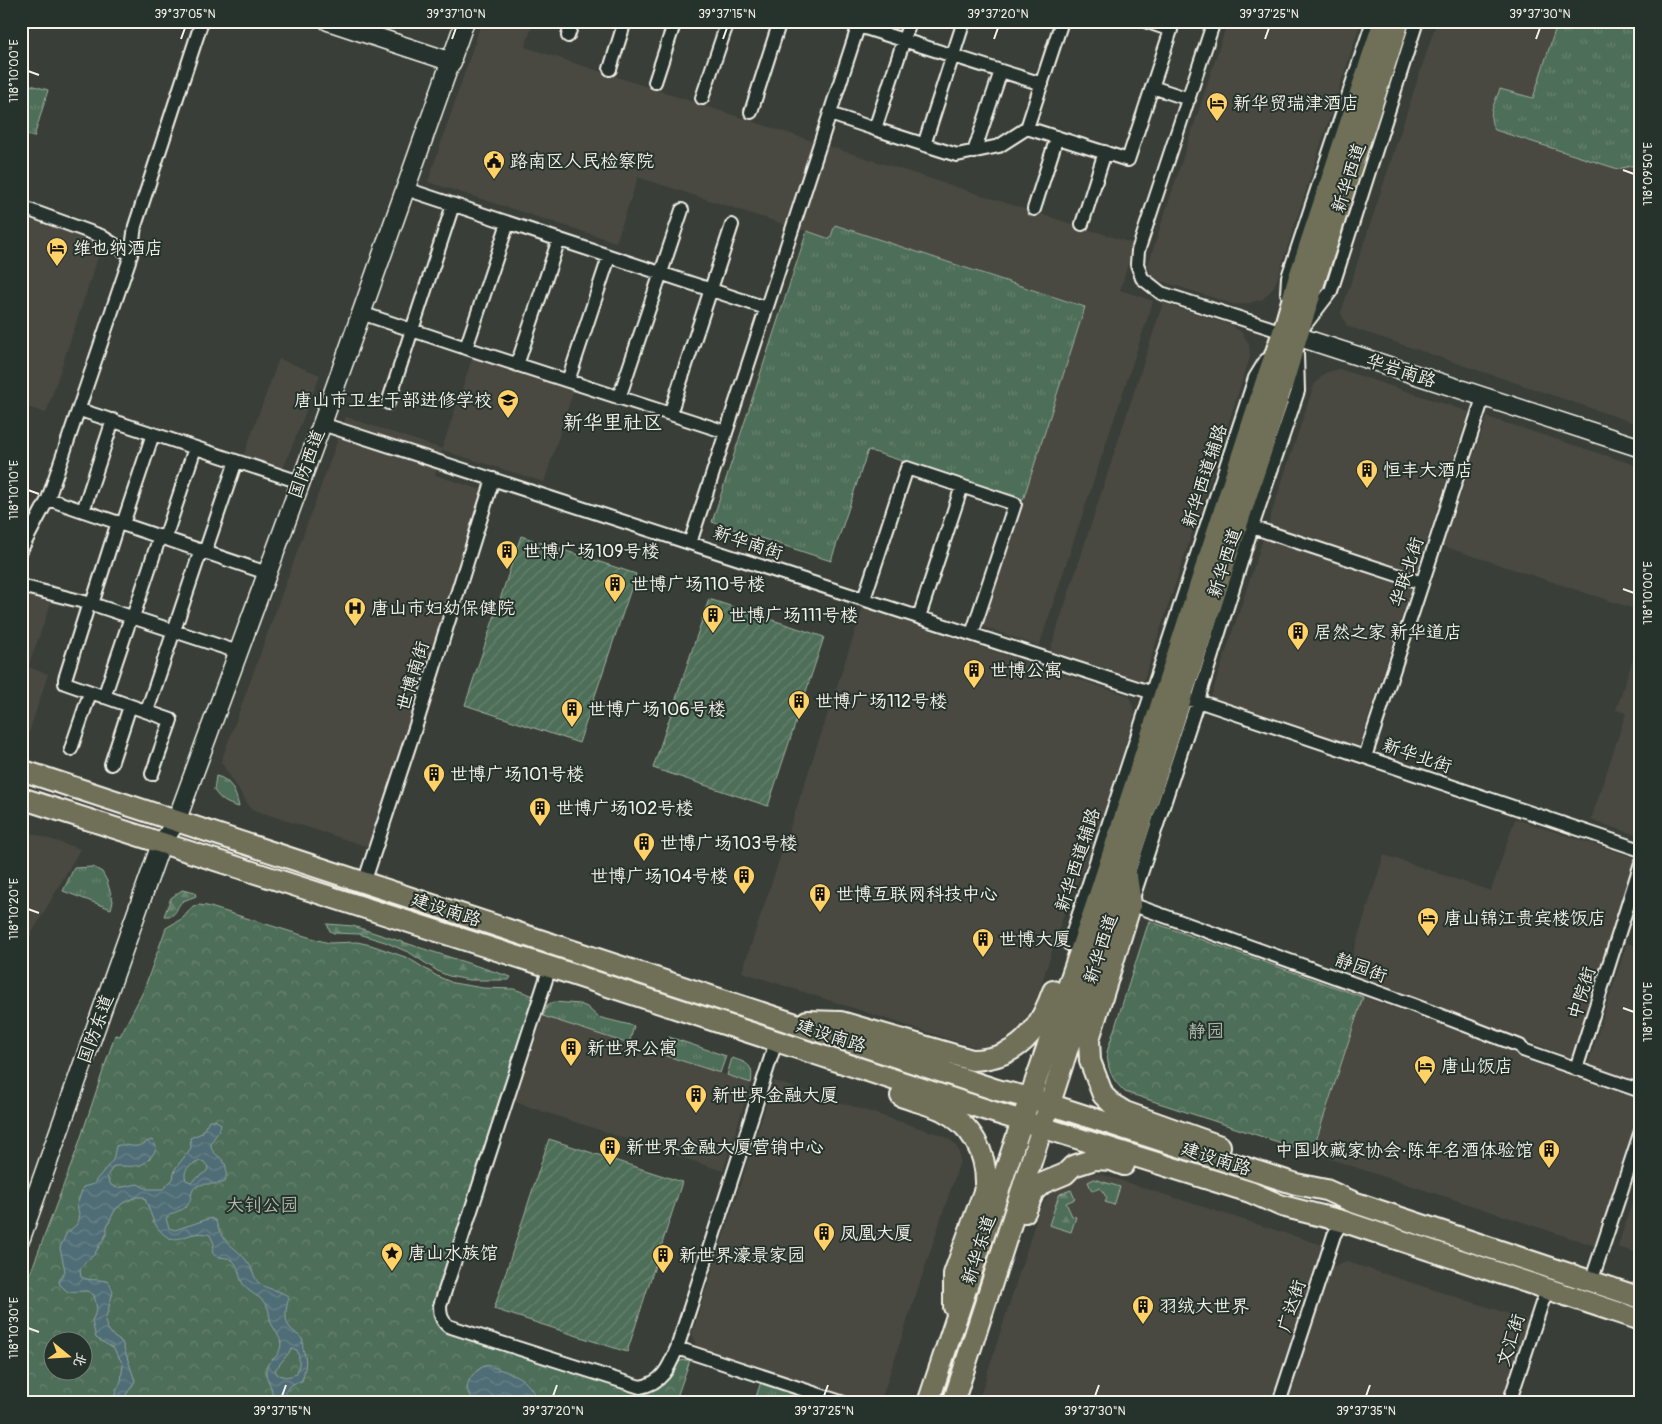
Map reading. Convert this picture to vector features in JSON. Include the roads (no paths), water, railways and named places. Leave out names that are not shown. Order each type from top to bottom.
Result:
[{"type":"main road","name":"新华西道","points":[[1290,334],[1302,271],[1384,21]]},
{"type":"main road","name":"新华西道","points":[[1050,1104],[1126,873],[1174,697],[1266,381],[1290,334],[1399,21]]},
{"type":"main road","name":"新华西道","points":[[1030,1098],[1095,908],[1174,697]]},
{"type":"main road","name":"建设南路","points":[[21,770],[997,1090],[1050,1104],[1296,1184],[1326,1190],[1353,1202],[1641,1298]]},
{"type":"main road","name":"建设南路","points":[[21,798],[550,967],[1022,1121],[1250,1192],[1282,1206],[1342,1222],[1641,1320]]},
{"type":"main road","points":[[1126,873],[1131,904],[1089,1039],[1090,1061],[1103,1095],[1112,1104],[1125,1112],[1268,1163],[1326,1190]]},
{"type":"main road","points":[[785,1021],[841,1022],[972,1060],[987,1059],[1012,1050],[1037,1027],[1046,1012],[1069,944],[1095,908]]},
{"type":"main road","points":[[745,1031],[773,1051],[790,1058],[941,1110],[958,1120],[972,1134],[983,1157],[987,1173],[986,1186],[954,1274],[953,1327]]},
{"type":"main road","name":"新华东道","points":[[928,1403],[1030,1098]]},
{"type":"main road","name":"新华东道","points":[[953,1403],[1050,1104]]},
{"type":"main road","points":[[986,1300],[1004,1273],[1028,1203],[1034,1191],[1043,1182],[1065,1174],[1073,1166],[1082,1162],[1095,1159],[1111,1160],[1229,1200],[1282,1206]]},
{"type":"street","points":[[21,550],[48,500],[80,410],[131,255],[135,226],[202,21]]},
{"type":"street","points":[[328,21],[452,62]]},
{"type":"street","name":"国防西道","points":[[176,822],[322,424],[466,21]]},
{"type":"street","points":[[568,36],[573,21]]},
{"type":"street","points":[[610,69],[625,21]]},
{"type":"street","points":[[656,82],[675,21]]},
{"type":"street","points":[[702,98],[728,21]]},
{"type":"street","points":[[751,112],[780,21]]},
{"type":"street","points":[[874,129],[910,21]]},
{"type":"street","points":[[924,145],[964,21]]},
{"type":"street","points":[[830,114],[958,156],[999,146],[1027,128],[1062,21]]},
{"type":"street","points":[[1152,86],[1189,98],[1214,21]]},
{"type":"street","name":"新华西道辅路","points":[[1069,944],[1174,697],[1252,527],[1298,391],[1290,334],[1288,277],[1373,21]]},
{"type":"street","points":[[1290,334],[1331,291],[1418,21]]},
{"type":"street","points":[[1027,128],[1128,160],[1170,30],[1149,22]]},
{"type":"street","points":[[690,543],[859,24],[1042,84]]},
{"type":"street","points":[[974,152],[1001,71]]},
{"type":"street","name":"华岩南路","points":[[1189,98],[1138,251],[1138,264],[1142,278],[1161,293],[1641,448]]},
{"type":"street","points":[[1034,209],[1057,137]]},
{"type":"street","points":[[1082,224],[1105,152]]},
{"type":"street","points":[[406,189],[766,308]]},
{"type":"street","points":[[388,403],[453,205]]},
{"type":"street","points":[[21,207],[101,236],[131,255]]},
{"type":"street","points":[[619,398],[682,210]]},
{"type":"street","points":[[466,348],[508,222]]},
{"type":"street","points":[[670,414],[732,226]]},
{"type":"street","points":[[518,365],[559,240]]},
{"type":"street","points":[[568,381],[610,256]]},
{"type":"street","points":[[361,313],[726,432]]},
{"type":"street","name":"华联北街","points":[[1365,757],[1483,398]]},
{"type":"street","points":[[80,410],[300,482]]},
{"type":"street","points":[[83,510],[113,420]]},
{"type":"street","name":"新华南街","points":[[322,424],[972,634],[1174,697]]},
{"type":"street","points":[[152,774],[171,720],[69,686],[66,684],[65,678],[90,603],[153,434]]},
{"type":"street","points":[[104,697],[195,448]]},
{"type":"street","points":[[147,712],[174,631],[236,461]]},
{"type":"street","points":[[864,599],[908,468],[1015,504],[972,634]]},
{"type":"street","name":"世博南街","points":[[364,883],[420,713],[493,479]]},
{"type":"street","points":[[919,617],[962,486]]},
{"type":"street","points":[[48,500],[83,510],[267,573]]},
{"type":"street","points":[[1252,527],[1422,583]]},
{"type":"street","points":[[21,586],[90,603],[238,652]]},
{"type":"street","points":[[71,750],[90,693]]},
{"type":"street","name":"新华西道辅路","points":[[1131,904],[1174,697]]},
{"type":"street","name":"新华北街","points":[[1174,697],[1207,704],[1641,850]]},
{"type":"street","points":[[111,764],[130,706]]},
{"type":"street","name":"国防东道","points":[[21,1238],[162,844],[176,822]]},
{"type":"street","name":"中院街","points":[[1576,1069],[1635,902],[1641,864]]},
{"type":"street","name":"静园街","points":[[1131,904],[1413,1005],[1520,1046],[1523,1050],[1576,1069]]},
{"type":"street","points":[[550,967],[440,1306],[443,1322],[448,1326],[640,1387],[650,1386],[660,1379],[666,1373],[677,1348],[773,1051]]},
{"type":"street","points":[[1576,1069],[1641,1091]]},
{"type":"street","points":[[1592,1282],[1641,1131]]},
{"type":"street","name":"广达街","points":[[1279,1403],[1334,1234],[1342,1222]]},
{"type":"street","name":"文汇街","points":[[1509,1403],[1548,1289]]},
{"type":"street","points":[[677,1348],[844,1403]]},
{"type":"water","points":[[209,1120],[215,1120],[221,1124],[211,1146],[212,1150],[221,1158],[226,1167],[225,1182],[197,1186],[192,1193],[188,1205],[166,1219],[169,1228],[175,1230],[211,1218],[216,1221],[226,1240],[249,1264],[258,1282],[289,1297],[286,1309],[288,1326],[303,1340],[306,1362],[302,1381],[288,1388],[286,1394],[287,1403],[272,1403],[273,1397],[266,1370],[269,1363],[280,1350],[281,1342],[271,1323],[266,1305],[245,1287],[238,1268],[232,1260],[213,1253],[214,1244],[210,1235],[202,1233],[176,1239],[170,1238],[155,1224],[144,1197],[137,1197],[123,1203],[115,1210],[107,1226],[107,1233],[94,1255],[85,1262],[80,1270],[81,1277],[109,1282],[113,1292],[105,1321],[107,1328],[114,1337],[122,1342],[135,1381],[122,1403],[111,1403],[121,1381],[123,1364],[113,1348],[96,1338],[92,1321],[97,1309],[94,1295],[87,1291],[68,1292],[60,1285],[59,1281],[65,1271],[60,1248],[66,1234],[77,1224],[79,1214],[77,1205],[83,1187],[94,1184],[113,1160],[116,1146],[139,1146],[152,1140],[157,1148],[144,1163],[114,1166],[107,1176],[111,1185],[117,1188],[138,1184],[147,1189],[163,1189],[173,1179],[175,1169],[191,1148],[190,1138],[202,1133]],"holes":[[[201,1161],[208,1167],[207,1171],[191,1182],[186,1180],[186,1170]],[[292,1349],[297,1350],[299,1356],[296,1374],[286,1377],[277,1374],[275,1370]]]},
{"type":"water","points":[[487,1365],[512,1374],[524,1381],[534,1393],[539,1403],[477,1403],[468,1393],[468,1382],[471,1376]]},
{"type":"place","name":"新华贸瑞津酒店","points":[[1217,122]]},
{"type":"place","name":"路南区人民检察院","points":[[494,180]]},
{"type":"place","name":"维也纳酒店","points":[[57,267]]},
{"type":"place","name":"唐山市卫生干部进修学校","points":[[508,419]]},
{"type":"place","name":"恒丰大酒店","points":[[1367,489]]},
{"type":"place","name":"世博广场109号楼","points":[[507,570]]},
{"type":"place","name":"世博广场110号楼","points":[[615,603]]},
{"type":"place","name":"唐山市妇幼保健院","points":[[355,627]]},
{"type":"place","name":"世博广场111号楼","points":[[713,634]]},
{"type":"place","name":"居然之家 新华道店","points":[[1298,651]]},
{"type":"place","name":"世博公寓","points":[[974,689]]},
{"type":"place","name":"世博广场112号楼","points":[[799,720]]},
{"type":"place","name":"世博广场106号楼","points":[[572,728]]},
{"type":"place","name":"世博广场101号楼","points":[[434,793]]},
{"type":"place","name":"世博广场102号楼","points":[[540,827]]},
{"type":"place","name":"世博广场103号楼","points":[[644,862]]},
{"type":"place","name":"世博广场104号楼","points":[[744,895]]},
{"type":"place","name":"世博互联网科技中心","points":[[820,913]]},
{"type":"place","name":"唐山锦江贵宾楼饭店","points":[[1428,937]]},
{"type":"place","name":"世博大厦","points":[[983,958]]},
{"type":"place","name":"新世界公寓","points":[[571,1067]]},
{"type":"place","name":"唐山饭店","points":[[1425,1085]]},
{"type":"place","name":"新世界金融大厦","points":[[696,1114]]},
{"type":"place","name":"新世界金融大厦营销中心","points":[[610,1166]]},
{"type":"place","name":"中国收藏家协会·陈年名酒体验馆","points":[[1549,1169]]},
{"type":"place","name":"凤凰大厦","points":[[824,1252]]},
{"type":"place","name":"唐山水族馆","points":[[392,1272]]},
{"type":"place","name":"新世界濠景家园","points":[[663,1274]]},
{"type":"place","name":"羽绒大世界","points":[[1143,1325]]},
{"type":"district","name":"新华里社区","points":[[613,422]]},
{"type":"park label","name":"静园","points":[[1206,1031]]},
{"type":"park label","name":"大钊公园","points":[[262,1205]]}]
